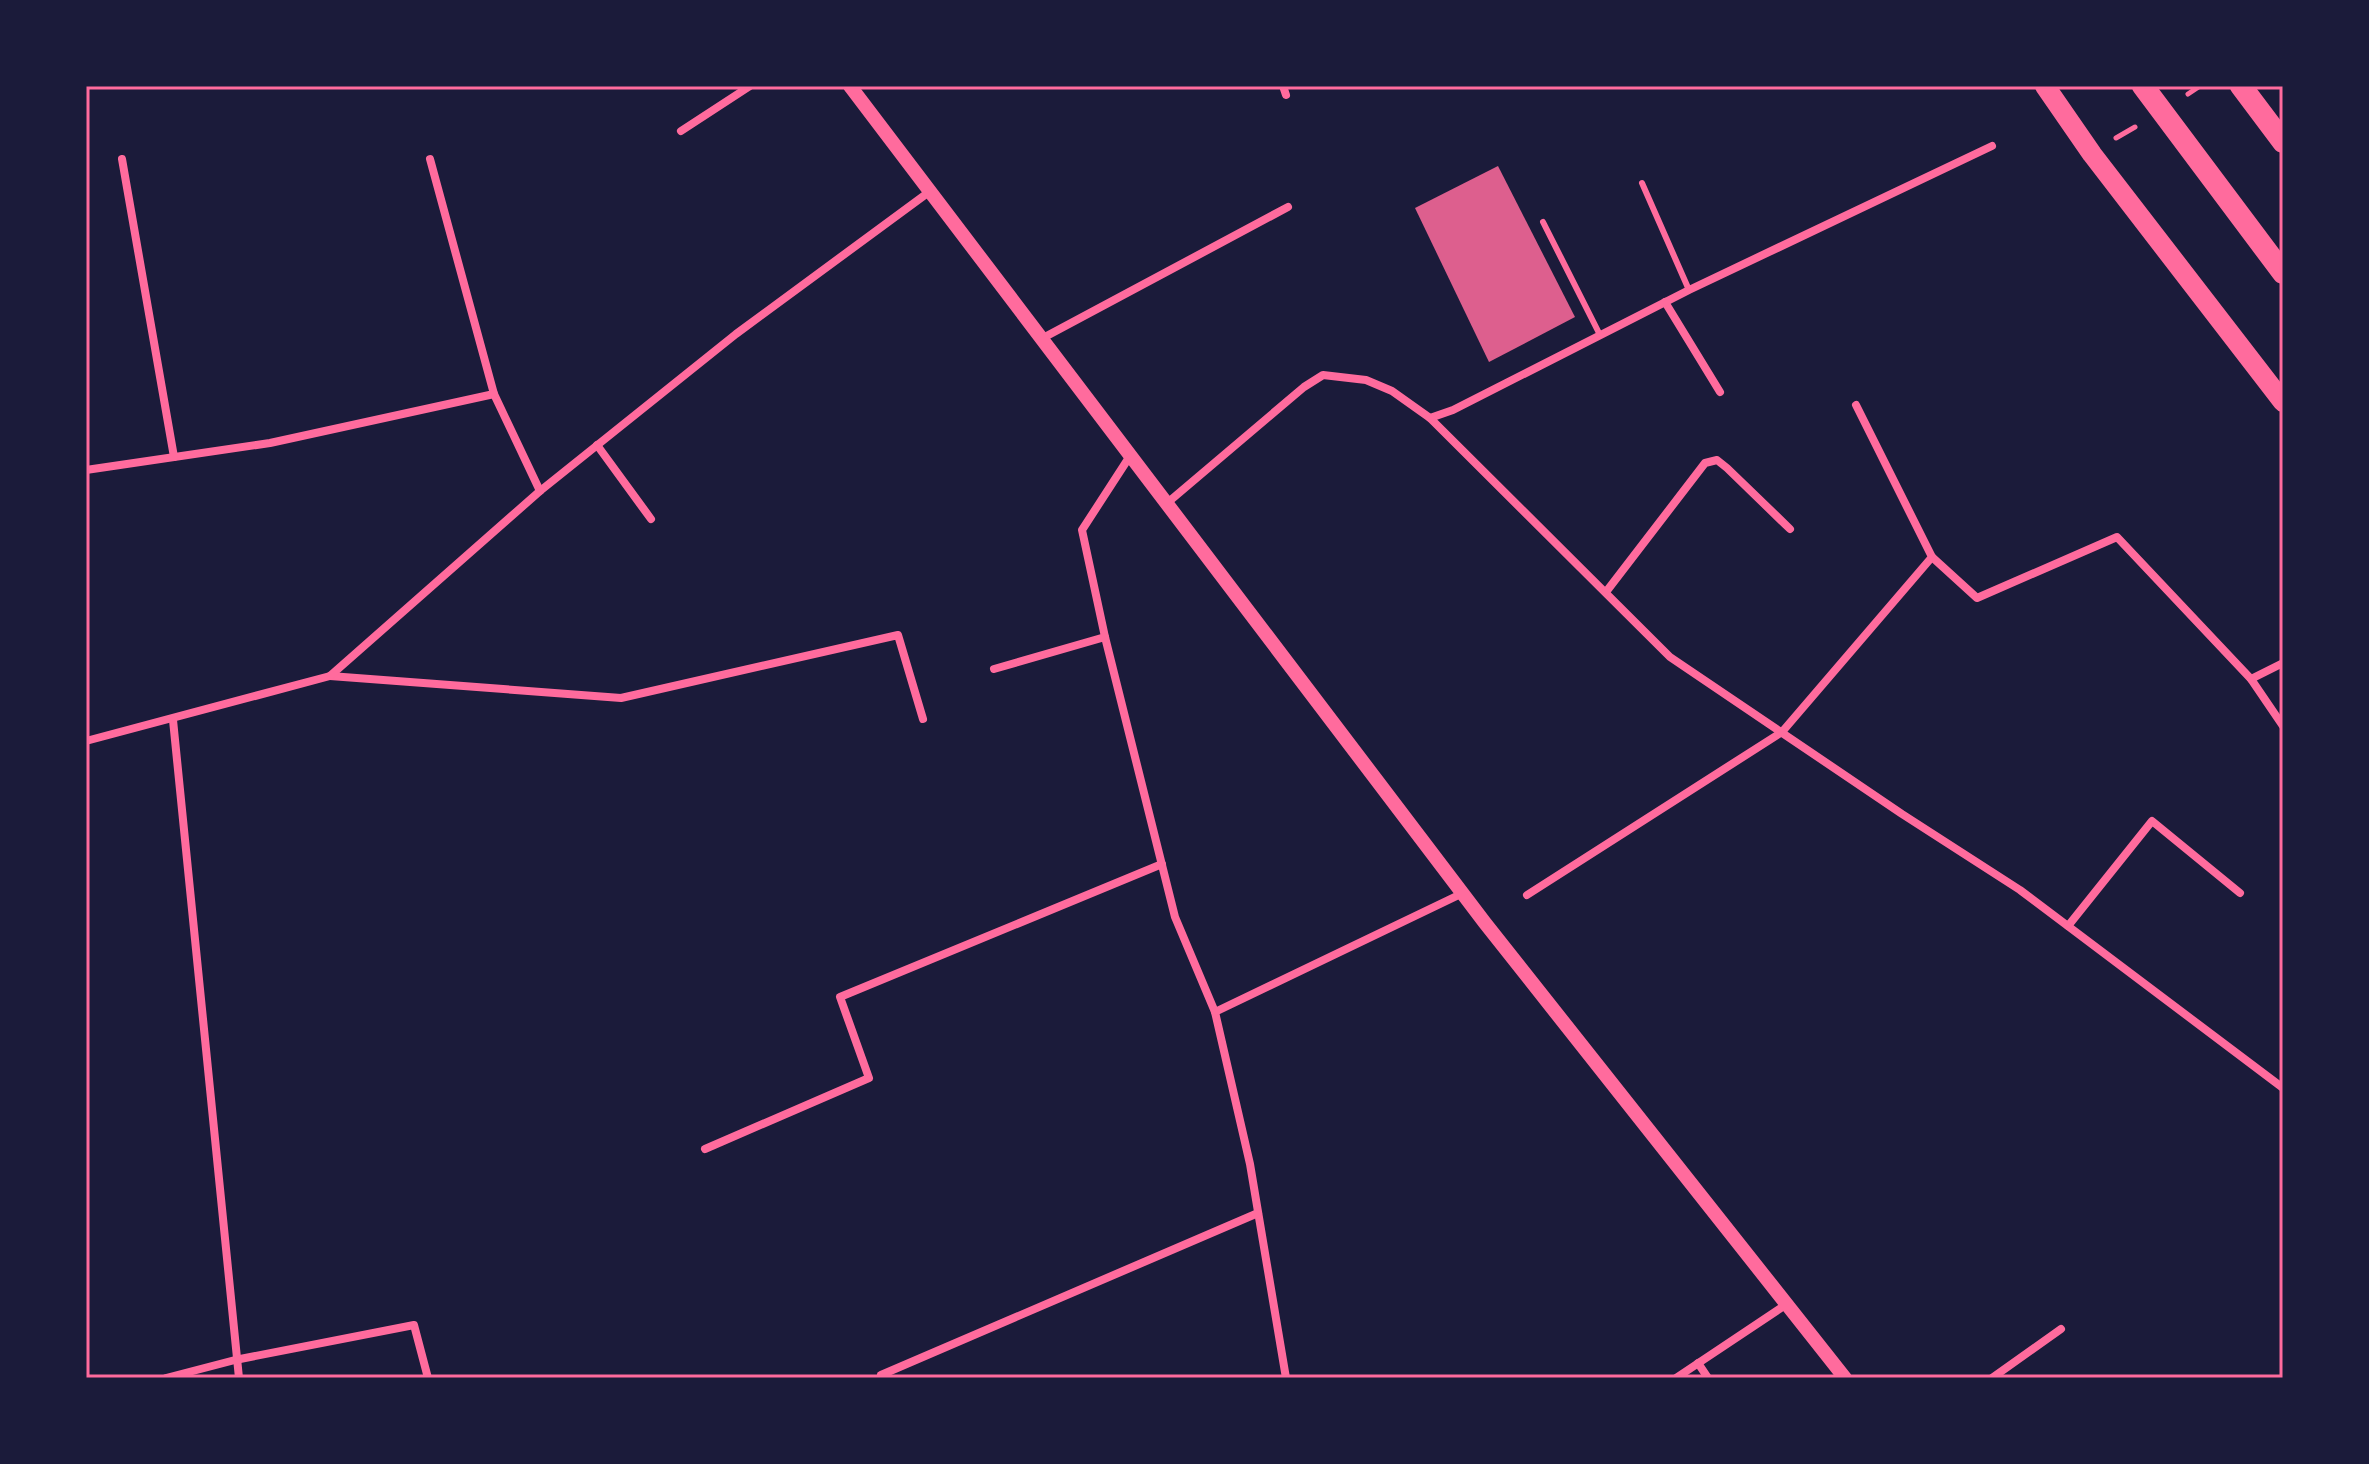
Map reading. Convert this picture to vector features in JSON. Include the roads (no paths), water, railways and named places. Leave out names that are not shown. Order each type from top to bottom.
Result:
[{"type":"highway","points":[[2143,86],[2283,273]]},
{"type":"highway","points":[[2241,86],[2283,142]]},
{"type":"main road","points":[[2045,86],[2092,154],[2283,402]]},
{"type":"street","points":[[681,131],[750,86]]},
{"type":"street","points":[[850,86],[1463,893],[1845,1378]]},
{"type":"street","points":[[1430,418],[1453,410],[1689,290],[1992,146]]},
{"type":"street","points":[[122,159],[174,457]]},
{"type":"street","points":[[430,159],[494,394],[540,491]]},
{"type":"street","points":[[330,676],[540,491],[736,334],[929,192]]},
{"type":"street","points":[[1041,339],[1288,207]]},
{"type":"street","points":[[1665,302],[1720,392]]},
{"type":"street","points":[[1166,504],[1304,387],[1323,375],[1366,380],[1392,391],[1430,418],[1670,657],[2020,890],[2283,1088]]},
{"type":"street","points":[[86,470],[270,443],[494,394]]},
{"type":"street","points":[[1856,405],[1932,557],[1977,598],[2117,537],[2251,679],[2283,726]]},
{"type":"street","points":[[597,445],[651,519]]},
{"type":"street","points":[[1130,456],[1082,530],[1105,637],[1175,917],[1215,1012],[1250,1164],[1286,1378]]},
{"type":"street","points":[[1606,592],[1705,463],[1717,460],[1790,529]]},
{"type":"street","points":[[1527,895],[1782,732],[1932,557]]},
{"type":"street","points":[[86,741],[330,676],[621,698],[898,635],[923,719]]},
{"type":"street","points":[[994,669],[1105,637]]},
{"type":"street","points":[[2251,679],[2283,663]]},
{"type":"street","points":[[173,720],[239,1378]]},
{"type":"street","points":[[2068,926],[2152,821],[2240,893]]},
{"type":"street","points":[[705,1149],[869,1078],[840,997],[1162,864]]},
{"type":"street","points":[[1215,1012],[1463,893]]},
{"type":"street","points":[[881,1375],[1258,1213]]},
{"type":"street","points":[[1676,1378],[1787,1304]]},
{"type":"street","points":[[166,1378],[235,1360],[414,1325],[428,1378]]},
{"type":"street","points":[[1992,1378],[2061,1329]]},
{"type":"street","points":[[1698,1363],[1708,1378]]},
{"type":"lane","points":[[1642,183],[1689,290]]},
{"type":"lane","points":[[1543,222],[1600,335]]}]
